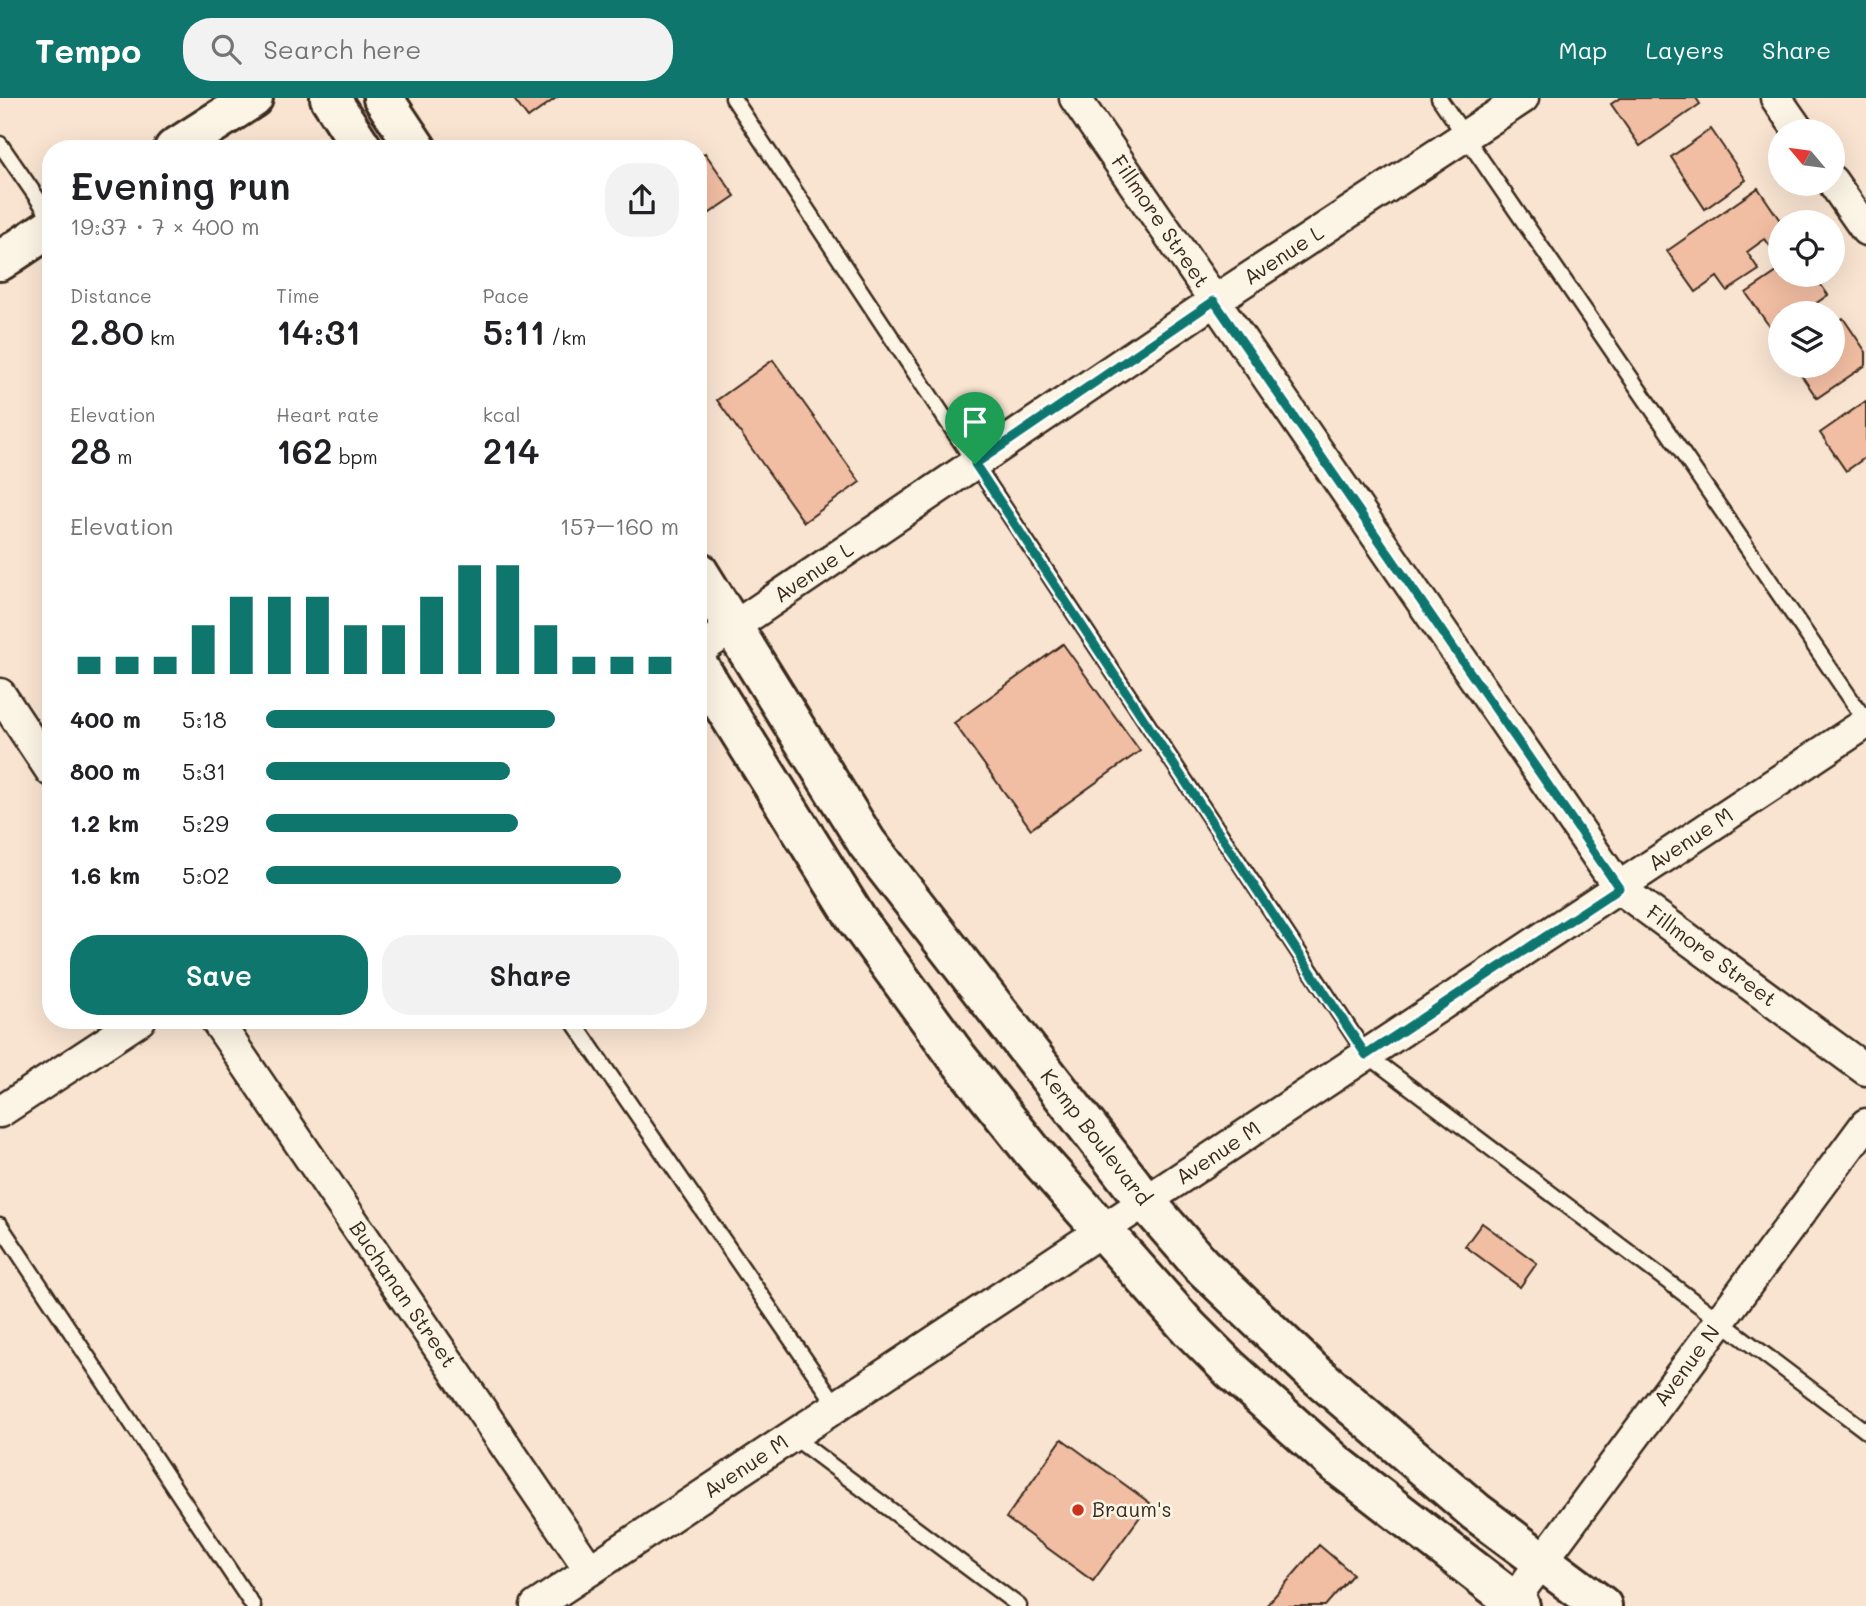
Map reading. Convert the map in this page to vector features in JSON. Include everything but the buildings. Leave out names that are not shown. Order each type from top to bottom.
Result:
[{"type":"main road","points":[[188,140],[253,98]]},
{"type":"main road","points":[[330,98],[357,140]]},
{"type":"main road","points":[[383,98],[411,140]]},
{"type":"main road","points":[[0,261],[42,233]]},
{"type":"main road","name":"Kemp Boulevard","points":[[707,584],[867,843],[1145,1201],[1201,1265],[1312,1371],[1476,1512],[1602,1606]]},
{"type":"main road","points":[[707,678],[857,920],[957,1058],[1101,1230],[1189,1328],[1275,1410],[1335,1463],[1514,1604]]},
{"type":"street","name":"Fillmore Street","points":[[1075,98],[1619,888],[1866,1070]]},
{"type":"street","name":"Avenue L","points":[[707,645],[1214,301],[1523,98]]},
{"type":"street","points":[[1776,98],[1790,119]]},
{"type":"street","points":[[1842,196],[1866,230]]},
{"type":"street","points":[[0,694],[42,757]]},
{"type":"street","name":"Avenue M","points":[[542,1605],[590,1570],[1866,722]]},
{"type":"street","points":[[0,1112],[126,1029]]},
{"type":"street","name":"Buchanan Street","points":[[222,1029],[590,1570]]},
{"type":"street","name":"Avenue N","points":[[1514,1604],[1542,1561],[1866,1124]]},
{"type":"lane","points":[[733,98],[1366,1055],[1866,1431]]},
{"type":"lane","points":[[1439,98],[1866,722]]},
{"type":"lane","points":[[0,144],[42,205]]},
{"type":"lane","points":[[578,1029],[837,1406]]},
{"type":"lane","points":[[0,1225],[253,1606]]},
{"type":"lane","points":[[792,1436],[1019,1606]]},
{"type":"place","name":"Braum's","points":[[1078,1510]]},
{"type":"route","points":[[1214,301],[1619,888],[1366,1055],[975,464],[1214,301]]}]
